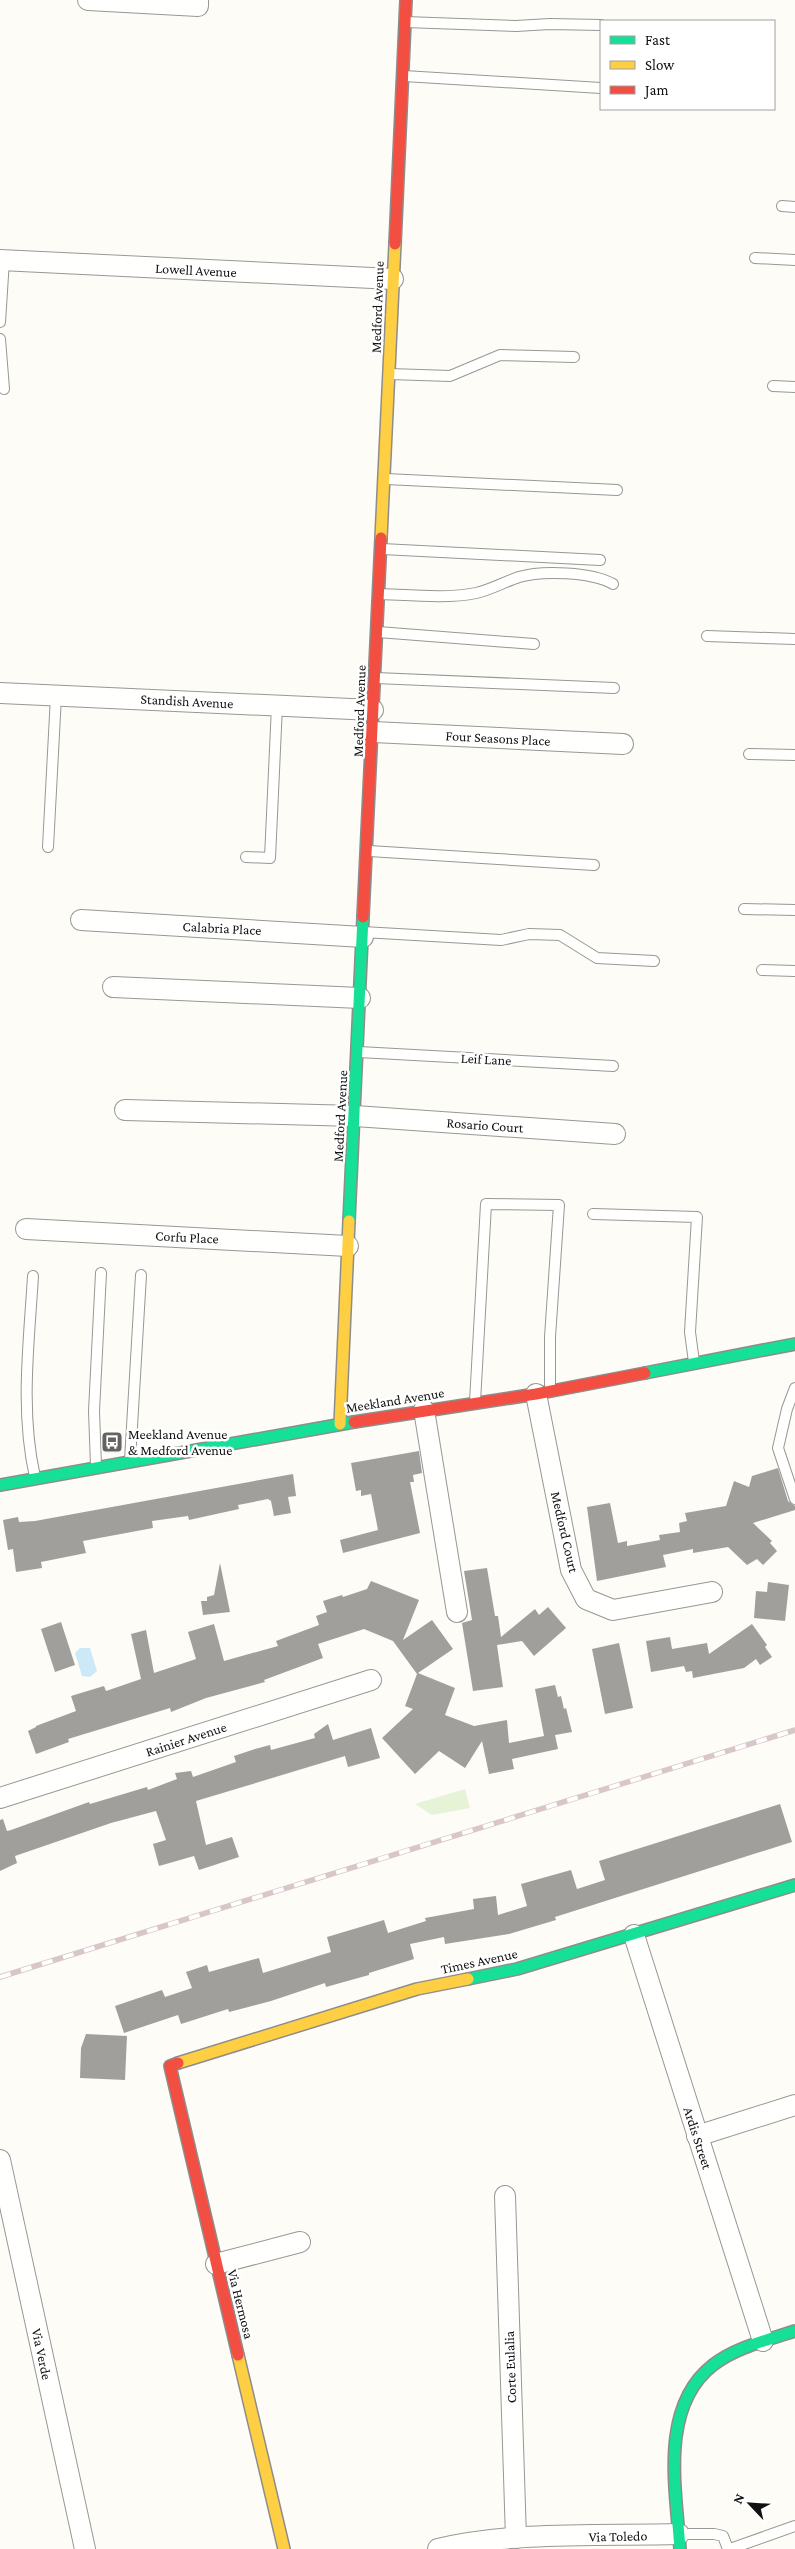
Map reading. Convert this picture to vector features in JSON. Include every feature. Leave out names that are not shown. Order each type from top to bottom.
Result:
[{"type":"street","points":[[88,0],[198,6],[198,0]]},
{"type":"street","name":"Medford Avenue","points":[[340,1424],[406,0]]},
{"type":"street","name":"Lowell Avenue","points":[[2,260],[393,279]]},
{"type":"street","name":"Standish Avenue","points":[[0,693],[373,710]]},
{"type":"street","name":"Four Seasons Place","points":[[373,732],[623,744]]},
{"type":"street","name":"Calabria Place","points":[[81,920],[363,935]]},
{"type":"street","points":[[113,987],[360,998]]},
{"type":"street","name":"Rosario Court","points":[[125,1110],[355,1116],[615,1134]]},
{"type":"street","name":"Corfu Place","points":[[26,1229],[348,1246]]},
{"type":"street","name":"Meekland Avenue","points":[[0,1485],[130,1460],[340,1424],[543,1393],[793,1344]]},
{"type":"street","name":"Medford Court","points":[[543,1393],[571,1570],[586,1599],[612,1610],[712,1592]]},
{"type":"street","points":[[424,1410],[457,1612]]},
{"type":"street","name":"Rainier Avenue","points":[[0,1798],[371,1680]]},
{"type":"street","name":"Times Avenue","points":[[170,2066],[417,1989],[517,1969],[795,1885]]},
{"type":"street","name":"Ardis Street","points":[[634,1935],[763,2341]]},
{"type":"street","name":"Via Hermosa","points":[[170,2066],[284,2549]]},
{"type":"street","points":[[697,2136],[795,2105]]},
{"type":"street","name":"Via Verde","points":[[0,2160],[85,2549]]},
{"type":"street","name":"Corte Eulalia","points":[[505,2196],[516,2538]]},
{"type":"street","points":[[216,2264],[300,2242]]},
{"type":"street","points":[[679,2542],[674,2449],[684,2398],[696,2380],[714,2364],[763,2341],[795,2331]]},
{"type":"street","name":"Via Toledo","points":[[438,2549],[469,2542],[516,2538],[679,2542]]},
{"type":"lane","points":[[405,22],[516,26],[550,24],[600,25]]},
{"type":"lane","points":[[403,76],[600,88]]},
{"type":"lane","points":[[782,206],[795,207]]},
{"type":"lane","points":[[755,258],[795,260]]},
{"type":"lane","points":[[0,322],[2,260]]},
{"type":"lane","points":[[0,339],[4,388]]},
{"type":"lane","points":[[390,374],[450,376],[500,356],[574,356]]},
{"type":"lane","points":[[773,386],[795,387]]},
{"type":"lane","points":[[384,479],[617,490]]},
{"type":"lane","points":[[381,549],[600,560]]},
{"type":"lane","points":[[379,594],[419,596],[475,593],[521,577],[550,573],[602,578],[613,584]]},
{"type":"lane","points":[[377,632],[534,644]]},
{"type":"lane","points":[[707,636],[795,639]]},
{"type":"lane","points":[[375,678],[614,688]]},
{"type":"lane","points":[[48,847],[56,696]]},
{"type":"lane","points":[[246,857],[270,858],[276,706]]},
{"type":"lane","points":[[749,754],[795,755]]},
{"type":"lane","points":[[368,851],[594,865]]},
{"type":"lane","points":[[744,908],[795,910]]},
{"type":"lane","points":[[363,935],[501,940],[529,934],[560,935],[597,958],[654,961]]},
{"type":"lane","points":[[762,970],[795,971]]},
{"type":"lane","name":"Leif Lane","points":[[358,1052],[614,1066]]},
{"type":"lane","points":[[475,1402],[486,1204],[559,1206],[550,1337],[543,1393]]},
{"type":"lane","points":[[593,1214],[696,1217],[690,1332],[694,1363]]},
{"type":"lane","points":[[96,1467],[95,1392],[101,1273]]},
{"type":"lane","points":[[130,1460],[141,1275]]},
{"type":"lane","points":[[33,1276],[27,1372],[27,1431],[35,1478]]},
{"type":"lane","points":[[793,1344],[795,1357]]},
{"type":"lane","points":[[795,1388],[787,1409],[778,1448],[795,1499]]},
{"type":"lane","points":[[679,2542],[714,2534],[723,2536],[729,2549],[795,2526]]},
{"type":"green space","points":[[465,1789],[470,1808],[432,1815],[415,1804]]},
{"type":"water","points":[[80,1648],[90,1648],[97,1671],[90,1677],[82,1676],[75,1653]]},
{"type":"building","points":[[419,1451],[422,1473],[413,1475],[414,1482],[410,1482],[420,1533],[343,1553],[340,1540],[378,1530],[371,1494],[361,1496],[361,1490],[356,1491],[351,1463]]},
{"type":"building","points":[[778,1468],[788,1501],[795,1506],[795,1510],[753,1523],[772,1541],[770,1543],[777,1551],[763,1565],[757,1559],[747,1565],[728,1547],[693,1553],[693,1549],[663,1555],[666,1567],[597,1581],[587,1507],[610,1503],[618,1543],[627,1541],[627,1546],[660,1540],[659,1535],[680,1532],[679,1523],[687,1521],[685,1513],[726,1506],[734,1481],[749,1487],[752,1476]]},
{"type":"building","points":[[293,1474],[296,1496],[288,1497],[291,1513],[274,1516],[271,1501],[268,1499],[238,1505],[239,1509],[189,1520],[188,1516],[152,1521],[153,1528],[83,1541],[86,1553],[41,1562],[42,1568],[16,1572],[13,1549],[8,1550],[3,1520],[18,1517],[19,1522],[35,1521]]},
{"type":"building","points":[[220,1563],[230,1612],[203,1615],[201,1601],[207,1601],[207,1597],[214,1595]]},
{"type":"building","points":[[487,1568],[495,1616],[498,1616],[501,1637],[535,1609],[539,1615],[548,1607],[566,1628],[534,1656],[522,1641],[497,1645],[503,1687],[473,1691],[462,1623],[472,1620],[464,1571]]},
{"type":"building","points":[[371,1581],[419,1600],[403,1640],[432,1620],[453,1649],[418,1673],[455,1688],[445,1715],[474,1726],[507,1720],[509,1743],[544,1736],[535,1689],[555,1685],[558,1697],[561,1696],[564,1709],[566,1708],[572,1732],[555,1735],[558,1749],[512,1759],[514,1769],[489,1774],[482,1741],[465,1768],[439,1751],[415,1774],[382,1738],[413,1709],[405,1706],[417,1674],[393,1641],[364,1629],[318,1644],[323,1658],[264,1680],[265,1682],[206,1698],[171,1712],[170,1708],[68,1739],[69,1742],[36,1754],[28,1731],[36,1726],[76,1711],[71,1696],[104,1686],[106,1691],[141,1679],[131,1634],[146,1630],[154,1673],[196,1659],[188,1632],[214,1624],[224,1661],[278,1646],[276,1641],[319,1625],[316,1616],[327,1612],[323,1601],[367,1589]]},
{"type":"building","points":[[768,1582],[789,1585],[785,1621],[754,1618],[756,1591],[767,1592]]},
{"type":"building","points":[[61,1622],[75,1665],[55,1672],[41,1629]]},
{"type":"building","points":[[752,1624],[767,1645],[765,1647],[772,1657],[760,1665],[756,1659],[744,1668],[693,1678],[692,1671],[686,1672],[684,1666],[651,1672],[646,1641],[670,1637],[672,1649],[707,1643],[709,1654]]},
{"type":"building","points":[[619,1643],[633,1708],[605,1714],[592,1649]]},
{"type":"building","points":[[328,1724],[333,1740],[371,1728],[380,1758],[348,1767],[345,1756],[196,1801],[206,1845],[232,1837],[239,1857],[199,1870],[194,1856],[159,1866],[153,1844],[166,1840],[156,1811],[111,1823],[15,1856],[17,1863],[0,1871],[0,1820],[3,1819],[7,1831],[89,1802],[90,1804],[147,1787],[148,1790],[177,1779],[175,1773],[191,1771],[193,1777],[236,1762],[234,1756],[255,1749],[270,1745],[271,1750],[315,1738],[314,1734]]},
{"type":"building","points":[[780,1804],[792,1842],[555,1917],[556,1920],[509,1934],[445,1944],[444,1937],[410,1944],[414,1959],[369,1973],[369,1975],[326,1987],[325,1983],[271,2001],[229,2012],[228,2009],[181,2024],[178,2015],[124,2033],[115,2006],[162,1990],[165,1997],[192,1988],[186,1972],[207,1965],[209,1972],[259,1958],[263,1973],[331,1952],[327,1937],[384,1920],[388,1933],[426,1921],[425,1918],[474,1909],[473,1899],[496,1896],[498,1915],[527,1906],[521,1884],[571,1870],[577,1889],[605,1880],[599,1861]]},
{"type":"building","points":[[86,2034],[127,2036],[125,2080],[80,2078],[81,2048]]},
{"type":"railway","points":[[0,1977],[795,1730]]},
{"type":"traffic: fast","points":[[349,1221],[363,917]]},
{"type":"traffic: fast","points":[[645,1373],[795,1344]]},
{"type":"traffic: fast","points":[[0,1485],[354,1422]]},
{"type":"traffic: fast","points":[[468,1979],[517,1969],[795,1885]]},
{"type":"traffic: fast","points":[[680,2549],[674,2475],[678,2426],[684,2403],[696,2383],[713,2365],[722,2359],[752,2345],[795,2331]]},
{"type":"traffic: slow","points":[[381,538],[395,244]]},
{"type":"traffic: slow","points":[[340,1424],[349,1221]]},
{"type":"traffic: slow","points":[[178,2063],[417,1989],[468,1979]]},
{"type":"traffic: slow","points":[[238,2355],[284,2549]]},
{"type":"traffic: jam","points":[[395,244],[406,0]]},
{"type":"traffic: jam","points":[[363,917],[381,538]]},
{"type":"traffic: jam","points":[[354,1422],[536,1394],[645,1373]]},
{"type":"traffic: jam","points":[[178,2063],[170,2066],[238,2355]]},
{"type":"place","name":"Meekland Avenue & Medford Avenue","points":[[112,1442]]}]
